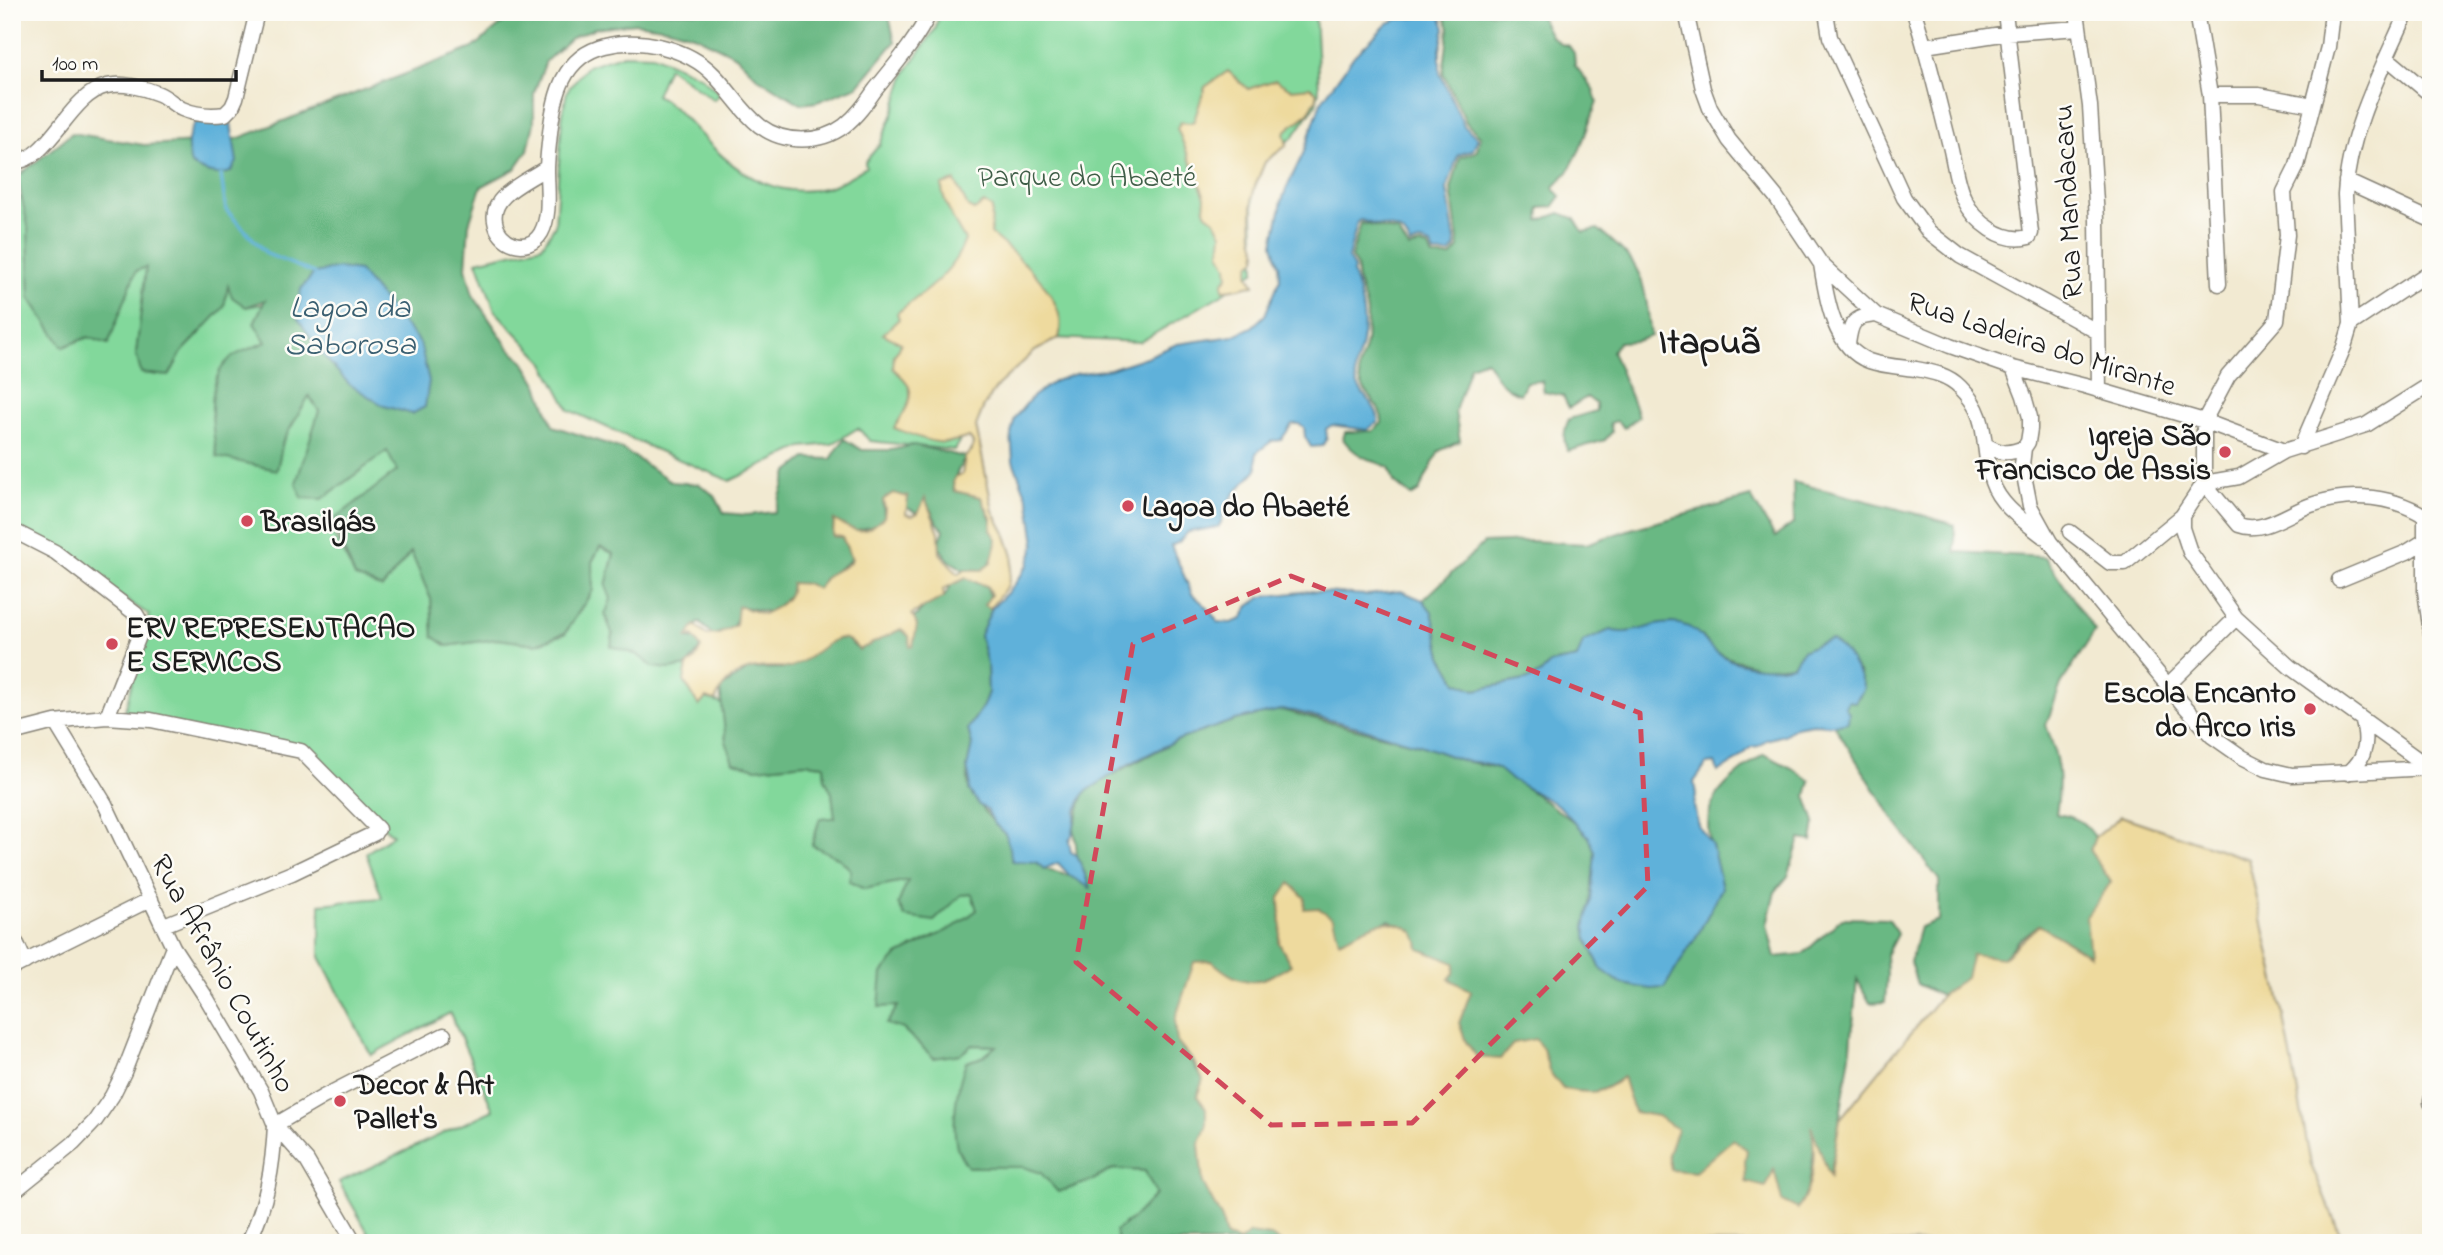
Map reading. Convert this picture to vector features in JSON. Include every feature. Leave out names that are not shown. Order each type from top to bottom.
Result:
[{"type":"street","points":[[12,162],[18,162],[37,152],[77,105],[93,92],[106,86],[125,85],[158,93],[182,109],[201,115],[225,114],[236,98],[257,12]]},
{"type":"street","points":[[547,167],[502,197],[495,210],[495,222],[501,236],[513,245],[528,244],[540,235],[547,218],[547,167],[558,87],[568,69],[583,55],[603,46],[639,43],[676,52],[713,74],[735,103],[760,126],[777,136],[799,140],[820,138],[842,127],[857,114],[920,33],[930,12]]},
{"type":"street","name":"Rua Ladeira do Mirante","points":[[1686,12],[1703,89],[1710,108],[1729,140],[1776,197],[1821,264],[1875,315],[2013,368],[2204,421],[2284,451]]},
{"type":"street","points":[[1826,12],[1830,37],[1904,198],[1928,231],[1960,256],[2098,332]]},
{"type":"street","points":[[1914,12],[1963,198],[1983,223],[2011,239],[2029,237],[2030,226],[2005,12]]},
{"type":"street","name":"Rua Mandacaru","points":[[2077,12],[2090,106],[2096,206],[2099,390]]},
{"type":"street","points":[[2196,12],[2210,95],[2219,284]]},
{"type":"street","points":[[2070,532],[2110,563],[2125,563],[2182,516],[2204,483],[2204,421],[2228,376],[2277,320],[2287,235],[2284,192],[2297,166],[2328,47],[2332,12]]},
{"type":"street","points":[[2301,447],[2344,347],[2351,324],[2346,181],[2360,120],[2407,12]]},
{"type":"street","points":[[1925,46],[2008,33],[2079,28]]},
{"type":"street","points":[[2387,58],[2431,95]]},
{"type":"street","points":[[2210,95],[2259,95],[2313,105]]},
{"type":"street","points":[[2346,181],[2431,220]]},
{"type":"street","points":[[1821,264],[1833,320],[1848,344],[1866,360],[1935,372],[1959,386],[1977,410],[1992,483],[2010,509],[2050,542]]},
{"type":"street","points":[[2351,324],[2431,271]]},
{"type":"street","points":[[1848,344],[1855,320],[1861,316],[1875,315]]},
{"type":"street","points":[[2013,368],[2030,417],[2028,442],[2024,448],[2022,465],[2030,506],[2050,542],[2212,736],[2242,757],[2266,769],[2292,775],[2430,769]]},
{"type":"street","points":[[2204,483],[2239,477],[2284,451],[2366,425],[2431,384]]},
{"type":"street","points":[[1986,445],[2002,453],[2024,448]]},
{"type":"street","points":[[2204,483],[2239,525],[2247,527],[2260,527],[2312,505],[2375,496],[2395,500],[2428,517],[2423,542],[2431,633]]},
{"type":"street","points":[[2182,516],[2182,528],[2190,552],[2236,618],[2290,667],[2430,769]]},
{"type":"street","points":[[12,530],[55,552],[136,614],[140,621],[141,631],[107,717]]},
{"type":"street","points":[[2339,580],[2407,552],[2423,542]]},
{"type":"street","points":[[2168,685],[2236,618]]},
{"type":"street","points":[[12,733],[55,722],[107,717],[151,720],[301,751],[376,831],[292,873],[164,926]]},
{"type":"street","points":[[2347,774],[2363,755],[2366,746],[2362,719]]},
{"type":"street","name":"Rua Afrânio Coutinho","points":[[55,722],[105,804],[173,947],[254,1080],[275,1125],[307,1161],[355,1243]]},
{"type":"street","points":[[17,944],[18,965],[151,898]]},
{"type":"street","points":[[12,1193],[74,1143],[95,1121],[112,1096],[173,947]]},
{"type":"street","points":[[248,1243],[269,1186],[275,1125],[311,1103],[444,1035]]},
{"type":"highlighted area","points":[[1291,576],[1640,713],[1648,886],[1412,1123],[1271,1125],[1076,962],[1133,644]]},
{"type":"green space","points":[[516,12],[888,12],[895,42],[858,86],[817,102],[801,104],[758,78],[736,56],[696,36],[669,28],[635,23],[595,28],[571,38],[546,61],[534,93],[534,123],[528,150],[515,169],[481,187],[469,224],[466,268],[473,295],[508,347],[524,362],[538,385],[553,426],[622,449],[672,482],[699,484],[715,496],[724,513],[747,515],[775,512],[788,472],[806,458],[831,459],[844,439],[862,450],[891,450],[914,445],[965,457],[953,481],[954,491],[981,497],[993,525],[996,545],[990,562],[983,570],[966,569],[976,583],[987,586],[992,608],[980,636],[987,664],[988,692],[983,706],[968,729],[972,745],[967,767],[969,790],[989,817],[1044,869],[1070,876],[1090,886],[1077,855],[1074,826],[1084,793],[1103,780],[1175,741],[1235,720],[1281,710],[1498,768],[1580,826],[1589,837],[1595,852],[1587,939],[1601,969],[1664,988],[1699,932],[1722,888],[1710,842],[1710,810],[1727,784],[1764,754],[1810,781],[1806,796],[1815,822],[1812,841],[1800,839],[1788,876],[1775,892],[1767,925],[1775,957],[1803,954],[1842,918],[1889,919],[1897,934],[1886,955],[1885,1002],[1870,1003],[1857,979],[1851,1048],[1830,1179],[1813,1136],[1815,1142],[1808,1193],[1798,1210],[1782,1202],[1774,1170],[1766,1188],[1695,1172],[1671,1170],[1657,1116],[1634,1112],[1623,1077],[1595,1092],[1573,1091],[1563,1089],[1549,1071],[1543,1049],[1514,1043],[1500,1059],[1477,1057],[1466,1042],[1459,1023],[1471,991],[1448,979],[1431,953],[1419,949],[1413,933],[1389,920],[1339,941],[1330,927],[1322,921],[1280,898],[1279,943],[1291,965],[1258,980],[1241,980],[1224,973],[1188,986],[1178,1010],[1175,1027],[1179,1043],[1203,1080],[1197,1096],[1206,1108],[1206,1128],[1199,1144],[1203,1183],[1222,1219],[1226,1237],[1240,1241],[1250,1233],[1271,1236],[1282,1243],[1119,1243],[1115,1231],[1132,1219],[1156,1194],[1145,1171],[1113,1169],[1091,1181],[1058,1192],[1041,1173],[1024,1167],[968,1167],[959,1152],[955,1137],[960,1082],[966,1062],[983,1057],[996,1046],[972,1045],[961,1054],[934,1058],[903,1029],[886,1024],[898,1006],[879,1007],[882,973],[898,955],[954,927],[977,910],[972,894],[961,895],[934,921],[905,917],[898,904],[908,880],[864,889],[849,881],[851,870],[840,859],[812,845],[820,818],[835,818],[832,793],[825,779],[824,765],[805,763],[757,768],[733,762],[726,741],[720,689],[749,669],[790,668],[831,640],[845,638],[859,650],[901,629],[909,636],[913,619],[928,604],[944,597],[958,574],[964,570],[950,561],[938,546],[944,530],[936,521],[925,499],[918,513],[905,507],[908,497],[893,493],[883,500],[884,517],[874,526],[853,531],[834,520],[833,536],[842,537],[852,559],[825,578],[818,589],[808,584],[791,583],[787,597],[768,612],[738,606],[735,623],[724,631],[713,635],[699,622],[688,638],[698,640],[701,647],[687,666],[670,669],[653,667],[638,655],[611,646],[613,635],[605,615],[611,599],[606,586],[614,554],[600,547],[592,562],[593,590],[565,633],[536,644],[497,639],[447,646],[433,636],[431,599],[411,552],[382,588],[355,577],[332,521],[397,471],[387,451],[322,499],[302,498],[296,483],[319,411],[309,396],[283,441],[277,470],[217,457],[212,418],[213,390],[222,367],[231,358],[266,342],[254,323],[265,300],[246,307],[232,297],[228,286],[224,307],[182,352],[169,376],[141,373],[136,354],[146,267],[136,271],[108,344],[88,337],[63,347],[30,298],[28,226],[17,177],[72,133],[144,145],[234,140],[473,48]]},
{"type":"green space","name":"Parque do Abaeté","points":[[939,12],[1315,12],[1319,91],[1316,104],[1293,137],[1263,160],[1252,188],[1255,271],[1219,296],[1140,342],[1054,338],[1021,359],[991,390],[954,450],[870,441],[858,428],[832,444],[802,447],[730,481],[569,410],[543,361],[495,311],[477,261],[542,246],[555,225],[562,118],[567,91],[587,66],[624,54],[653,55],[700,76],[720,94],[714,100],[668,67],[656,95],[676,109],[716,151],[744,173],[775,187],[810,190],[833,185],[866,167],[865,162],[880,144],[892,116],[906,72],[936,28]]},
{"type":"green space","points":[[1443,12],[1538,12],[1551,36],[1561,44],[1569,46],[1574,53],[1575,65],[1593,89],[1597,102],[1580,149],[1568,172],[1553,188],[1561,196],[1553,207],[1540,208],[1539,221],[1560,213],[1574,218],[1583,232],[1598,229],[1625,253],[1634,264],[1643,285],[1651,336],[1636,341],[1619,342],[1612,351],[1639,417],[1624,428],[1617,421],[1610,423],[1612,432],[1605,440],[1568,451],[1564,435],[1569,419],[1596,411],[1596,404],[1587,397],[1569,408],[1563,396],[1544,392],[1542,381],[1526,382],[1520,394],[1504,385],[1486,360],[1470,366],[1455,411],[1460,441],[1439,451],[1419,491],[1411,496],[1394,482],[1389,467],[1369,460],[1343,439],[1345,432],[1373,431],[1382,423],[1380,411],[1362,386],[1359,375],[1366,343],[1367,315],[1357,267],[1351,257],[1361,223],[1398,232],[1409,248],[1421,245],[1429,247],[1433,257],[1451,257],[1459,248],[1451,189],[1460,157],[1476,152],[1481,137],[1467,124],[1443,73],[1449,28]]},
{"type":"green space","points":[[12,194],[22,199],[28,226],[30,298],[63,347],[88,337],[108,344],[136,271],[147,267],[136,354],[142,373],[169,376],[182,352],[199,335],[228,284],[246,307],[264,304],[254,323],[266,342],[230,359],[276,470],[283,441],[309,395],[319,411],[297,483],[322,499],[387,451],[398,471],[328,524],[355,576],[382,588],[411,552],[431,599],[433,636],[447,646],[497,639],[536,644],[565,634],[593,590],[592,562],[600,547],[614,553],[606,586],[612,599],[605,615],[613,635],[611,646],[638,655],[653,667],[670,669],[687,666],[684,681],[699,706],[706,698],[722,704],[726,741],[757,768],[805,763],[824,765],[825,779],[832,793],[835,818],[820,818],[812,844],[840,859],[851,870],[849,882],[864,889],[909,880],[934,921],[961,895],[972,894],[977,910],[954,927],[898,955],[879,1007],[898,1005],[903,1029],[934,1058],[971,1045],[997,1046],[983,1057],[966,1062],[954,1126],[999,1167],[1024,1167],[1041,1173],[1091,1181],[1113,1169],[1145,1171],[1156,1194],[1132,1219],[1124,1223],[1119,1243],[374,1243],[339,1182],[493,1110],[450,1013],[371,1055],[320,957],[320,904],[382,898],[366,853],[393,835],[301,751],[123,718],[149,615],[12,525]]},
{"type":"green space","points":[[1793,482],[1955,525],[1955,552],[2045,557],[2095,631],[2061,684],[2046,725],[2058,769],[2056,814],[2083,823],[2091,832],[2095,837],[2090,851],[2111,882],[2091,956],[2039,925],[2020,939],[2003,958],[1966,977],[1941,996],[1917,984],[1910,962],[1920,927],[1939,920],[1939,880],[1894,820],[1834,725],[1848,722],[1845,707],[1848,701],[1856,702],[1864,688],[1859,672],[1850,661],[1800,657],[1793,665],[1761,668],[1714,651],[1702,636],[1672,623],[1620,634],[1577,658],[1551,663],[1530,679],[1475,690],[1457,682],[1442,656],[1432,612],[1423,600],[1484,543],[1531,541],[1586,544],[1751,497],[1775,537],[1794,523]]},
{"type":"sand","points":[[1228,71],[1248,89],[1275,80],[1291,89],[1310,87],[1316,92],[1317,99],[1307,114],[1284,133],[1287,145],[1265,162],[1255,186],[1252,218],[1257,251],[1248,274],[1254,285],[1223,290],[1223,282],[1228,277],[1227,266],[1220,253],[1222,234],[1215,220],[1206,214],[1205,197],[1177,128],[1181,122],[1194,121],[1205,87]]},
{"type":"sand","points":[[955,181],[968,207],[974,210],[984,203],[992,208],[991,234],[1040,280],[1057,308],[1060,323],[1059,338],[1035,351],[998,385],[984,406],[976,426],[993,511],[1013,556],[1008,585],[990,608],[984,605],[991,595],[987,586],[966,578],[943,589],[944,597],[912,614],[917,625],[913,646],[910,647],[909,636],[901,629],[859,650],[848,640],[838,639],[790,668],[755,668],[736,675],[728,681],[715,701],[706,698],[699,706],[684,681],[687,666],[701,648],[693,636],[687,638],[695,625],[706,635],[719,634],[736,625],[738,606],[763,614],[786,599],[791,583],[808,584],[818,589],[829,575],[852,559],[842,537],[833,536],[834,520],[855,530],[865,530],[884,517],[883,500],[893,493],[908,497],[906,514],[912,516],[918,513],[925,498],[939,532],[940,553],[958,574],[965,570],[982,570],[991,563],[997,539],[991,530],[992,520],[981,497],[955,491],[953,482],[956,476],[962,475],[965,457],[972,450],[973,443],[969,437],[958,441],[931,441],[894,428],[907,408],[910,390],[893,368],[894,355],[901,343],[883,334],[899,319],[897,313],[937,281],[960,252],[965,240],[950,213],[942,191],[942,185]]},
{"type":"sand","points":[[2121,816],[2248,859],[2282,1007],[2311,1165],[2344,1243],[1282,1243],[1271,1236],[1250,1233],[1240,1241],[1226,1237],[1222,1219],[1203,1183],[1199,1144],[1206,1128],[1206,1108],[1197,1096],[1203,1080],[1194,1062],[1177,1041],[1175,1020],[1194,962],[1212,961],[1232,976],[1250,981],[1269,977],[1291,965],[1279,943],[1280,898],[1290,883],[1305,898],[1304,909],[1318,908],[1333,918],[1339,941],[1372,925],[1396,923],[1414,934],[1419,949],[1455,963],[1454,973],[1449,979],[1471,991],[1459,1023],[1466,1042],[1477,1057],[1500,1059],[1514,1043],[1535,1039],[1543,1049],[1549,1071],[1563,1089],[1595,1092],[1623,1077],[1634,1112],[1657,1116],[1677,1129],[1668,1154],[1671,1170],[1695,1172],[1733,1139],[1747,1150],[1746,1182],[1766,1187],[1774,1169],[1782,1201],[1798,1209],[1807,1191],[1812,1169],[1814,1147],[1811,1126],[1830,1177],[1840,1119],[1941,996],[1966,977],[1972,954],[2003,958],[2039,925],[2090,956],[2086,917],[2111,882],[2090,851],[2095,837]]},
{"type":"water","name":"Lagoa do Abaeté","points":[[1440,15],[1445,28],[1440,50],[1440,73],[1464,126],[1478,138],[1473,150],[1458,155],[1447,189],[1456,247],[1450,254],[1434,254],[1431,245],[1420,242],[1410,245],[1405,235],[1393,228],[1360,220],[1357,224],[1348,258],[1354,268],[1363,316],[1363,334],[1355,375],[1358,386],[1376,411],[1378,422],[1367,430],[1332,425],[1326,429],[1327,438],[1322,446],[1311,447],[1305,437],[1304,427],[1292,424],[1281,440],[1272,441],[1256,453],[1257,469],[1230,500],[1218,527],[1188,532],[1171,546],[1192,594],[1218,622],[1231,623],[1242,619],[1248,607],[1261,597],[1309,591],[1366,595],[1401,591],[1423,600],[1432,612],[1442,656],[1457,682],[1475,690],[1530,679],[1551,663],[1577,658],[1583,642],[1610,630],[1627,632],[1662,624],[1680,624],[1695,631],[1722,656],[1741,664],[1762,667],[1793,665],[1802,651],[1831,640],[1837,644],[1859,674],[1864,688],[1855,702],[1848,701],[1845,707],[1849,713],[1848,722],[1796,727],[1784,735],[1751,747],[1739,759],[1718,772],[1715,763],[1707,764],[1694,782],[1694,806],[1698,825],[1712,845],[1722,888],[1699,932],[1664,988],[1650,989],[1622,984],[1601,969],[1587,939],[1585,927],[1591,901],[1595,852],[1589,837],[1559,806],[1509,778],[1497,768],[1484,763],[1464,761],[1358,727],[1281,710],[1235,720],[1175,741],[1127,765],[1084,793],[1076,811],[1069,841],[1071,852],[1077,855],[1090,888],[1070,876],[1058,863],[1044,869],[1036,862],[1012,861],[1006,835],[969,790],[967,767],[972,745],[968,729],[983,706],[988,692],[987,664],[980,635],[992,608],[1012,588],[1028,565],[1035,544],[1029,502],[1013,461],[1011,434],[1015,417],[1033,396],[1055,381],[1075,374],[1110,369],[1177,344],[1233,336],[1252,327],[1265,315],[1280,279],[1273,244],[1282,201],[1303,154],[1321,102],[1354,56],[1388,23],[1398,19]]},
{"type":"water","points":[[197,120],[231,123],[237,162],[231,172],[210,173],[191,165],[188,141]]},
{"type":"water","name":"Lagoa da Saborosa","points":[[339,268],[359,271],[420,343],[429,381],[425,407],[412,414],[384,406],[349,384],[319,351],[297,317],[301,289],[314,273]]},
{"type":"waterway","points":[[221,175],[226,210],[267,254],[314,273]]},
{"type":"place","name":"Igreja São Francisco de Assis","points":[[2225,452]]},
{"type":"place","name":"Lagoa do Abaeté","points":[[1128,506]]},
{"type":"place","name":"Brasilgás","points":[[247,521]]},
{"type":"place","name":"ERV REPRESENTACAO E SERVICOS","points":[[112,644]]},
{"type":"place","name":"Escola Encanto do Arco Iris","points":[[2310,709]]},
{"type":"place","name":"Decor & Art Pallet's","points":[[340,1101]]},
{"type":"district","name":"Itapuã","points":[[1709,340]]}]
